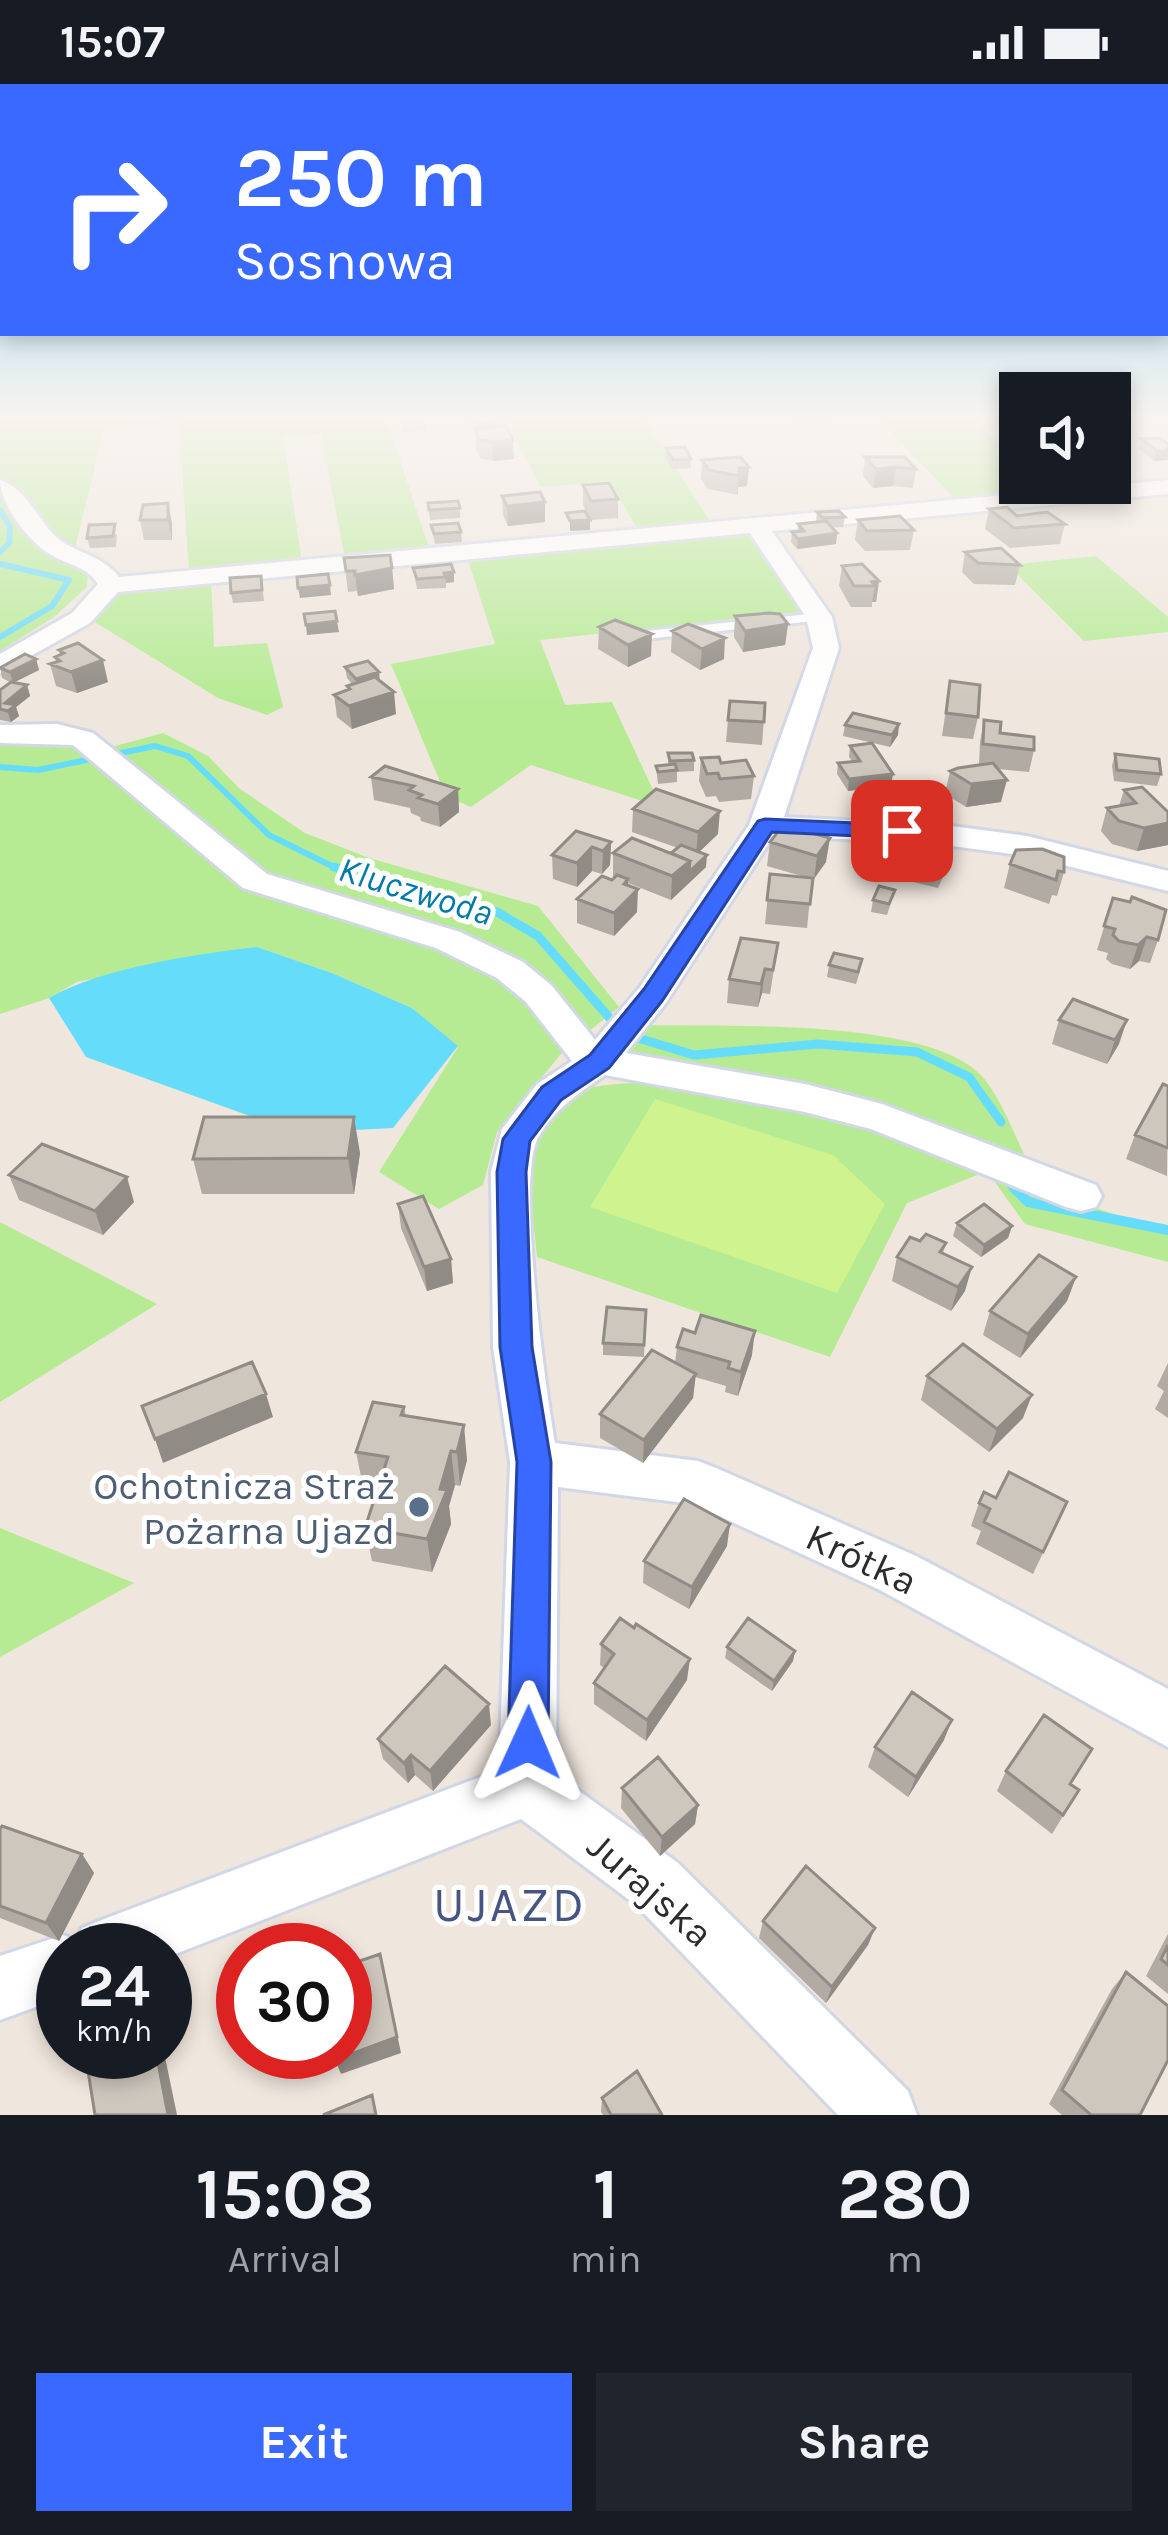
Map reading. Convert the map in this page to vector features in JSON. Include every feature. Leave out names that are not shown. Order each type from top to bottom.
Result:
[{"type":"street","points":[[28,512],[53,548],[95,565],[111,585]]},
{"type":"street","points":[[0,665],[81,618],[111,585],[892,512]]},
{"type":"street","points":[[174,1923],[527,1788],[534,1462],[516,1347],[511,1172],[517,1139],[551,1093],[599,1061],[674,966],[765,826],[826,648],[819,617],[756,524]]},
{"type":"street","points":[[0,734],[83,739],[221,857],[256,880],[448,940],[492,959],[539,994],[583,1049],[599,1061],[805,1098],[882,1118],[1081,1196]]},
{"type":"street","points":[[765,826],[964,838],[1027,847],[1168,881]]},
{"type":"street","name":"Krótka","points":[[534,1462],[698,1483],[898,1574],[1168,1719]]},
{"type":"street","name":"Jurajska","points":[[527,1788],[657,1884],[884,2115]]},
{"type":"street","points":[[0,1988],[36,1975]]},
{"type":"lane","points":[[620,639],[819,617]]},
{"type":"green space","points":[[0,512],[19,512],[88,570],[87,587],[54,617],[0,651]]},
{"type":"green space","points":[[38,512],[84,512],[75,548],[56,540]]},
{"type":"green space","points":[[185,512],[294,512],[302,562],[189,572]]},
{"type":"green space","points":[[336,512],[417,512],[430,551],[345,558]]},
{"type":"green space","points":[[628,512],[704,512],[712,524],[638,530]]},
{"type":"green space","points":[[752,529],[807,611],[540,640],[565,705],[612,702],[661,807],[531,765],[471,807],[446,796],[391,664],[495,644],[466,554]]},
{"type":"green space","points":[[1096,556],[1168,617],[1168,632],[1084,641],[1008,565]]},
{"type":"green space","points":[[211,576],[214,647],[267,643],[283,707],[267,715],[218,698],[90,619],[118,590]]},
{"type":"green space","points":[[163,733],[208,756],[240,789],[305,833],[369,858],[538,906],[619,1007],[561,1054],[497,1132],[483,1185],[439,1209],[379,1172],[458,1047],[412,1008],[332,973],[257,947],[77,982],[49,998],[0,1014],[0,740],[59,741],[86,754]]},
{"type":"green space","points":[[647,1025],[828,1030],[924,1046],[961,1060],[986,1081],[1029,1164],[630,1050]]},
{"type":"green space","points":[[658,1081],[816,1107],[1127,1219],[1168,1226],[1168,1262],[1025,1224],[987,1171],[907,1203],[830,1357],[537,1257],[532,1168],[543,1128],[556,1110],[583,1090]]},
{"type":"green space","points":[[655,1099],[833,1155],[885,1204],[837,1293],[590,1207]]},
{"type":"green space","points":[[0,1222],[157,1304],[0,1402]]},
{"type":"green space","points":[[0,1528],[134,1583],[0,1657]]},
{"type":"water","points":[[257,947],[412,1008],[458,1046],[393,1128],[297,1133],[86,1057],[49,998],[122,971]]},
{"type":"building","points":[[142,512],[168,512],[168,520],[140,520]]},
{"type":"building","points":[[585,512],[590,520],[570,521],[566,513]]},
{"type":"building","points":[[817,512],[840,512],[845,517],[823,518]]},
{"type":"building","points":[[993,512],[1017,516],[1047,512],[1065,524],[1014,528]]},
{"type":"building","points":[[900,516],[914,530],[867,531],[858,520]]},
{"type":"building","points":[[826,521],[837,533],[798,539],[792,532],[804,531],[798,524]]},
{"type":"building","points":[[458,523],[461,532],[434,534],[431,525]]},
{"type":"building","points":[[115,524],[113,536],[87,538],[89,525]]},
{"type":"building","points":[[1001,548],[1020,565],[978,563],[965,552]]},
{"type":"building","points":[[390,555],[392,568],[355,575],[355,571],[346,571],[344,558]]},
{"type":"building","points":[[451,564],[454,572],[444,573],[445,577],[417,579],[413,568]]},
{"type":"building","points":[[862,564],[879,581],[872,582],[875,586],[854,586],[842,566]]},
{"type":"building","points":[[328,574],[330,585],[298,588],[297,577]]},
{"type":"building","points":[[261,576],[262,590],[231,593],[230,578]]},
{"type":"building","points":[[335,611],[337,621],[306,625],[304,614]]},
{"type":"building","points":[[780,614],[788,624],[745,631],[735,616]]},
{"type":"building","points":[[615,620],[652,634],[628,645],[599,627]]},
{"type":"building","points":[[688,624],[725,638],[702,649],[672,631]]},
{"type":"building","points":[[78,643],[103,660],[71,672],[50,664],[60,661],[55,657],[64,653],[59,650]]},
{"type":"building","points":[[25,654],[36,659],[10,672],[0,668]]},
{"type":"building","points":[[368,661],[379,672],[356,679],[345,667]]},
{"type":"building","points":[[375,677],[394,692],[349,706],[334,695],[350,689],[347,686]]},
{"type":"building","points":[[950,681],[980,685],[978,717],[946,713]]},
{"type":"building","points":[[11,682],[27,685],[5,703],[16,705],[8,711],[0,709],[0,690]]},
{"type":"building","points":[[730,701],[765,703],[764,722],[728,720]]},
{"type":"building","points":[[853,713],[899,724],[892,735],[845,725]]},
{"type":"building","points":[[984,720],[1001,722],[1000,733],[1034,737],[1034,750],[983,744]]},
{"type":"building","points":[[872,743],[893,774],[849,779],[838,763],[860,761],[850,746]]},
{"type":"building","points":[[668,753],[692,753],[694,760],[670,761]]},
{"type":"building","points":[[1115,754],[1159,759],[1161,774],[1117,770]]},
{"type":"building","points":[[719,757],[721,763],[746,760],[754,776],[720,779],[718,773],[707,774],[701,758]]},
{"type":"building","points":[[993,763],[1007,780],[971,784],[950,771],[958,768]]},
{"type":"building","points":[[675,764],[677,770],[658,772],[656,766]]},
{"type":"building","points":[[385,766],[458,789],[438,804],[418,798],[422,795],[409,790],[414,786],[371,777]]},
{"type":"building","points":[[1142,787],[1168,812],[1168,823],[1144,828],[1119,821],[1107,808],[1136,803],[1124,790]]},
{"type":"building","points":[[656,789],[720,811],[698,832],[633,809]]},
{"type":"building","points":[[783,825],[830,838],[817,856],[770,842]]},
{"type":"building","points":[[576,831],[611,842],[603,851],[592,847],[577,863],[552,855]]},
{"type":"building","points":[[632,838],[690,861],[672,876],[613,853]]},
{"type":"building","points":[[681,845],[707,855],[689,872],[690,861],[671,853]]},
{"type":"building","points":[[1042,849],[1064,857],[1064,872],[1058,871],[1056,880],[1010,864],[1016,850]]},
{"type":"building","points":[[920,851],[948,858],[940,876],[911,869]]},
{"type":"building","points":[[770,874],[813,878],[810,904],[767,900]]},
{"type":"building","points":[[617,875],[628,879],[624,884],[638,889],[614,913],[577,899],[602,876],[612,880]]},
{"type":"building","points":[[879,886],[895,890],[889,904],[873,900]]},
{"type":"building","points":[[1132,897],[1166,910],[1158,940],[1147,937],[1138,945],[1119,941],[1113,935],[1115,929],[1104,926],[1113,898],[1130,902]]},
{"type":"building","points":[[741,938],[778,943],[773,970],[765,969],[761,984],[729,979]]},
{"type":"building","points":[[834,953],[862,959],[858,972],[829,965]]},
{"type":"building","points":[[1073,999],[1127,1020],[1115,1040],[1059,1020]]},
{"type":"building","points":[[1163,1084],[1168,1086],[1168,1148],[1135,1135]]},
{"type":"building","points":[[204,1117],[354,1117],[348,1158],[193,1159]]},
{"type":"building","points":[[42,1144],[127,1177],[95,1211],[9,1175]]},
{"type":"building","points":[[423,1196],[451,1259],[424,1267],[398,1204]]},
{"type":"building","points":[[984,1204],[1012,1226],[984,1245],[957,1223]]},
{"type":"building","points":[[926,1234],[946,1243],[940,1252],[972,1267],[958,1287],[897,1257],[910,1237],[920,1241]]},
{"type":"building","points":[[1039,1255],[1076,1277],[1028,1334],[990,1311]]},
{"type":"building","points":[[607,1307],[646,1310],[644,1345],[603,1343]]},
{"type":"building","points":[[701,1315],[755,1331],[741,1372],[728,1368],[730,1362],[677,1347],[683,1329],[695,1333]]},
{"type":"building","points":[[963,1344],[1032,1395],[997,1429],[927,1376]]},
{"type":"building","points":[[652,1350],[696,1374],[644,1440],[600,1414]]},
{"type":"building","points":[[252,1362],[266,1394],[155,1439],[142,1406]]},
{"type":"building","points":[[373,1402],[404,1407],[401,1415],[464,1425],[457,1452],[451,1451],[440,1489],[447,1490],[427,1539],[365,1528],[388,1457],[356,1452]]},
{"type":"building","points":[[1009,1472],[1067,1502],[1043,1552],[984,1522],[990,1509],[979,1503],[984,1492],[996,1498]]},
{"type":"building","points":[[684,1499],[730,1524],[692,1587],[644,1561]]},
{"type":"building","points":[[620,1618],[690,1659],[647,1720],[594,1683],[614,1654],[601,1644]]},
{"type":"building","points":[[748,1618],[795,1651],[774,1681],[727,1647]]},
{"type":"building","points":[[445,1666],[489,1704],[430,1771],[411,1755],[404,1763],[378,1739]]},
{"type":"building","points":[[912,1692],[952,1720],[916,1777],[875,1747]]},
{"type":"building","points":[[1044,1715],[1092,1749],[1070,1784],[1079,1790],[1063,1815],[1006,1771]]},
{"type":"building","points":[[658,1757],[698,1805],[662,1837],[622,1788]]},
{"type":"building","points":[[0,1829],[82,1854],[46,1923],[0,1906]]},
{"type":"building","points":[[806,1866],[875,1928],[832,1987],[763,1921]]},
{"type":"building","points":[[380,1954],[397,2037],[372,2046],[372,1957]]},
{"type":"building","points":[[1126,1972],[1168,2006],[1168,2060],[1140,2115],[1091,2115],[1062,2090]]},
{"type":"building","points":[[637,2071],[662,2115],[611,2115],[602,2098]]},
{"type":"building","points":[[89,2079],[161,2079],[168,2115],[95,2115]]},
{"type":"building","points":[[372,2095],[376,2115],[323,2115]]},
{"type":"waterway","name":"Kluczwoda","points":[[0,552],[9,543],[10,527],[1,512]]},
{"type":"waterway","name":"Kluczwoda","points":[[0,564],[69,580],[52,606],[0,637]]},
{"type":"waterway","name":"Kluczwoda","points":[[0,767],[38,770],[155,746],[188,756],[269,835],[340,870]]},
{"type":"waterway","name":"Kluczwoda","points":[[334,867],[497,912],[538,936],[614,1023]]},
{"type":"waterway","name":"Kluczwoda","points":[[638,1038],[694,1055],[818,1044],[917,1052],[969,1077],[1001,1122]]},
{"type":"waterway","name":"Kluczwoda","points":[[1011,1185],[1028,1202],[1168,1230]]},
{"type":"place","name":"Ochotnicza Straż Pożarna Ujazd","points":[[419,1507]]},
{"type":"district","name":"UJAZD","points":[[510,1904]]},
{"type":"route","points":[[528,1743],[534,1462],[516,1347],[511,1172],[517,1139],[551,1093],[599,1061],[653,995],[765,826],[902,831]]}]
